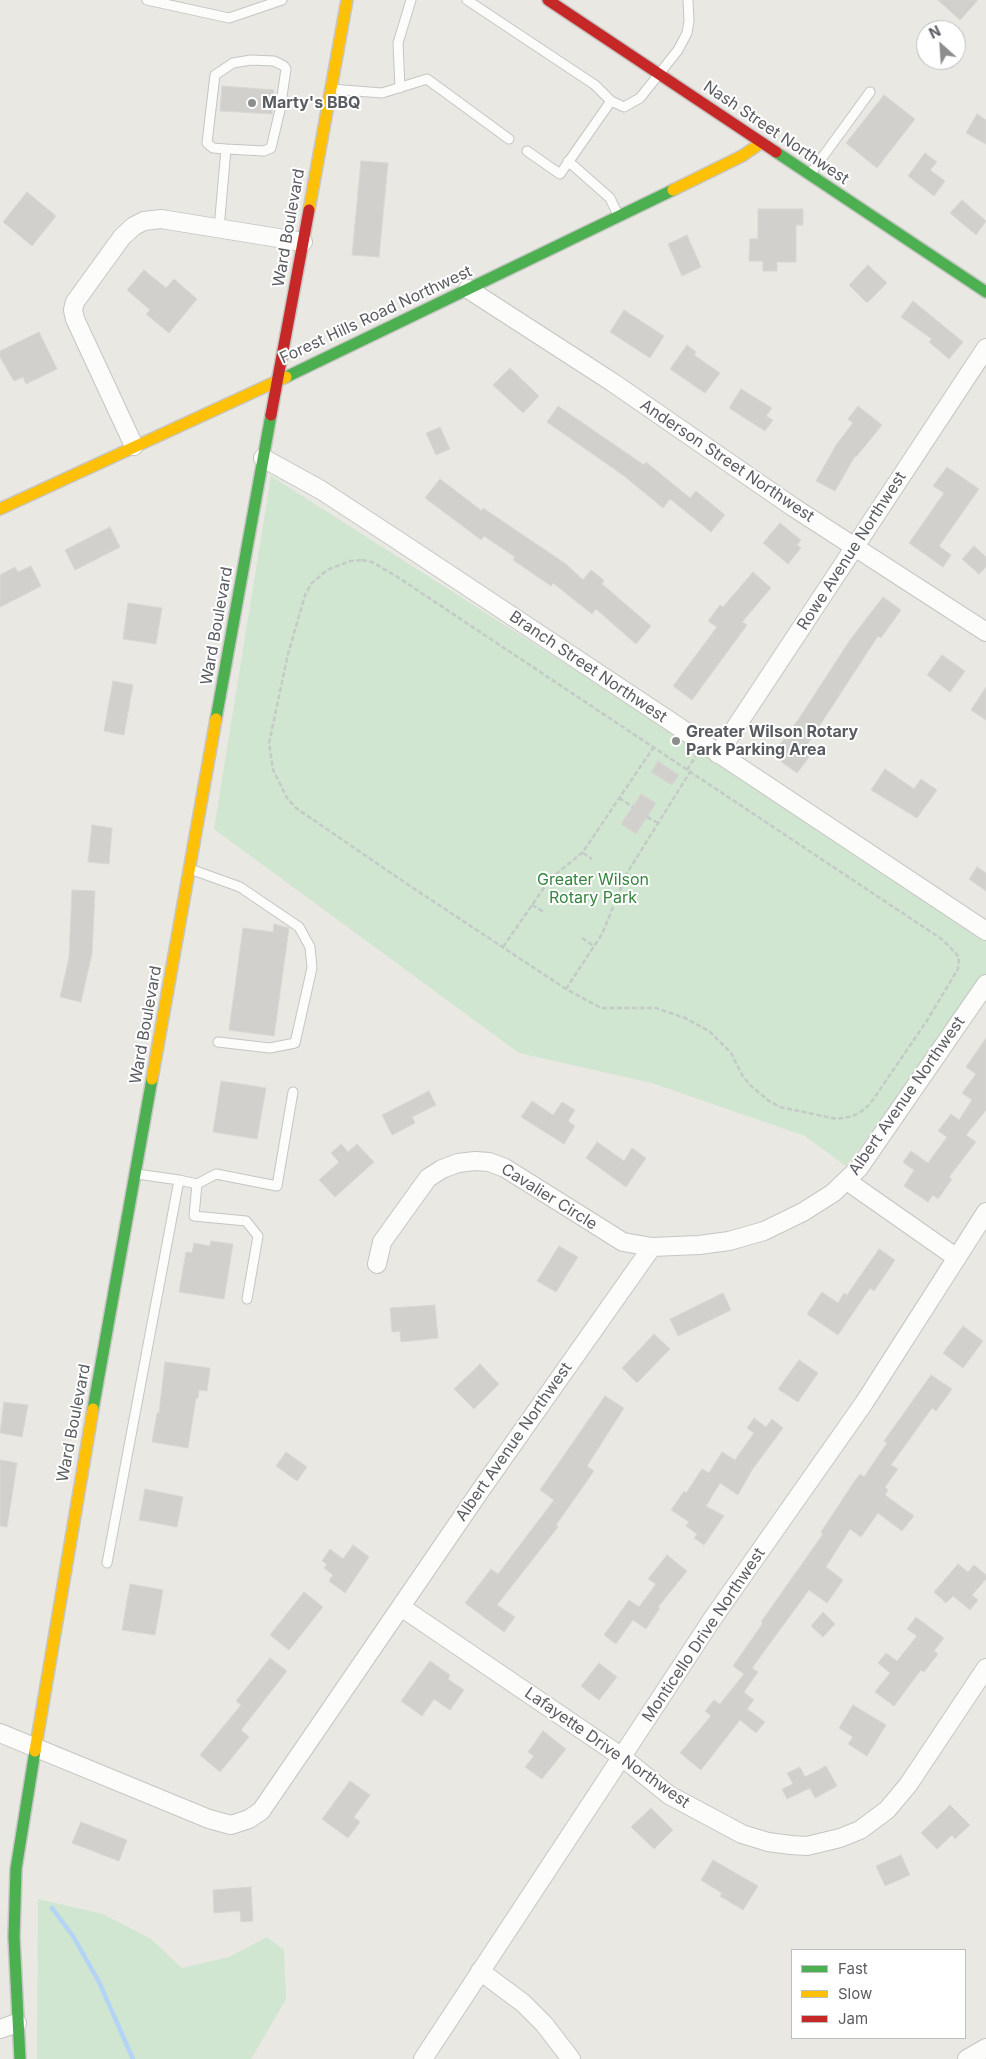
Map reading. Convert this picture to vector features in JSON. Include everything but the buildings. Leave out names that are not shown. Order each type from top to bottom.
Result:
[{"type":"main road","name":"Ward Boulevard","points":[[20,2059],[14,1937],[16,1869],[84,1452],[136,1174],[263,458],[347,0]]},
{"type":"main road","name":"Nash Street Northwest","points":[[548,0],[986,292]]},
{"type":"main road","name":"Forest Hills Road Northwest","points":[[0,509],[367,339],[742,156],[761,143]]},
{"type":"street","points":[[134,446],[75,319],[75,302],[122,237],[134,226],[152,219],[161,219],[303,242]]},
{"type":"street","name":"Anderson Street Northwest","points":[[468,289],[612,382],[793,507],[986,632]]},
{"type":"street","name":"Rowe Avenue Northwest","points":[[718,754],[986,348]]},
{"type":"street","name":"Branch Street Northwest","points":[[263,458],[336,500],[986,931]]},
{"type":"street","name":"Albert Avenue Northwest","points":[[0,1733],[36,1746],[110,1780],[209,1819],[231,1825],[249,1819],[261,1811],[400,1607],[652,1247],[706,1244],[764,1231],[803,1212],[833,1193],[859,1168],[986,984]]},
{"type":"street","name":"Cavalier Circle","points":[[377,1264],[382,1242],[428,1178],[442,1169],[458,1163],[475,1161],[489,1162],[505,1168],[623,1242],[652,1247]]},
{"type":"street","points":[[847,1181],[956,1258]]},
{"type":"street","name":"Monticello Drive Northwest","points":[[422,2059],[713,1618],[864,1403],[986,1212]]},
{"type":"street","name":"Lafayette Drive Northwest","points":[[400,1607],[622,1758],[669,1796],[742,1834],[768,1842],[791,1845],[828,1842],[860,1830],[888,1810],[908,1785],[984,1674]]},
{"type":"street","points":[[480,1972],[523,2003],[544,2024],[571,2059]]},
{"type":"street","points":[[0,2029],[17,2023]]},
{"type":"street","points":[[967,2059],[986,2048]]},
{"type":"lane","points":[[146,0],[229,18],[282,0]]},
{"type":"lane","points":[[400,88],[398,43],[410,0]]},
{"type":"lane","points":[[473,2],[595,85],[611,100],[624,107],[640,98],[678,50],[687,33],[689,21],[688,0]]},
{"type":"lane","points":[[251,60],[274,61],[284,66],[286,69],[280,110],[271,148],[264,151],[226,149],[213,148],[206,143],[215,75],[233,63],[251,60]]},
{"type":"lane","points":[[331,89],[382,93],[428,79],[509,139]]},
{"type":"lane","points":[[810,175],[870,92]]},
{"type":"lane","points":[[528,151],[560,174],[611,100]]},
{"type":"lane","points":[[219,228],[226,149]]},
{"type":"lane","points":[[568,160],[610,198],[619,216]]},
{"type":"lane","points":[[190,869],[240,887],[298,927],[310,947],[312,968],[295,1043],[270,1048],[218,1042]]},
{"type":"lane","points":[[136,1174],[197,1184],[216,1174],[277,1186],[293,1092]]},
{"type":"lane","points":[[107,1563],[179,1180]]},
{"type":"lane","points":[[197,1184],[194,1216],[246,1221],[258,1236],[247,1299]]},
{"type":"path","points":[[350,562],[372,562],[653,748],[943,940],[959,957],[958,969],[926,1022],[870,1104],[854,1116],[837,1119],[780,1107],[758,1094],[742,1075],[731,1053],[709,1031],[685,1018],[656,1008],[601,1008],[566,989],[296,808],[287,798],[278,781],[270,756],[271,729],[296,622],[305,595],[311,584],[327,570],[350,562]]},
{"type":"path","points":[[503,947],[550,879],[583,852],[653,748]]},
{"type":"path","points":[[566,989],[594,946],[612,913],[624,881],[690,772]]},
{"type":"path","points":[[620,798],[633,807]]},
{"type":"path","points":[[648,817],[658,823]]},
{"type":"path","points":[[583,852],[592,859]]},
{"type":"path","points":[[612,873],[624,881]]},
{"type":"path","points":[[532,905],[544,912]]},
{"type":"path","points":[[582,938],[594,946]]},
{"type":"green space","name":"Greater Wilson Rotary Park","points":[[271,476],[986,932],[986,980],[846,1166],[805,1136],[652,1083],[519,1053],[214,829]]},
{"type":"green space","points":[[38,1899],[103,1914],[151,1939],[182,1968],[229,1957],[267,1937],[284,1950],[286,1999],[251,2059],[37,2059]]},
{"type":"waterway","points":[[52,1908],[73,1936],[99,1982],[133,2059]]},
{"type":"traffic: fast","points":[[776,152],[986,292]]},
{"type":"traffic: fast","points":[[286,377],[673,190]]},
{"type":"traffic: fast","points":[[216,719],[271,415]]},
{"type":"traffic: fast","points":[[93,1409],[152,1079]]},
{"type":"traffic: fast","points":[[20,2059],[14,1937],[16,1869],[35,1751]]},
{"type":"traffic: slow","points":[[309,210],[347,0]]},
{"type":"traffic: slow","points":[[673,190],[742,156],[761,143]]},
{"type":"traffic: slow","points":[[0,509],[286,377]]},
{"type":"traffic: slow","points":[[152,1079],[216,719]]},
{"type":"traffic: slow","points":[[35,1751],[93,1409]]},
{"type":"traffic: jam","points":[[548,0],[776,152]]},
{"type":"traffic: jam","points":[[271,415],[309,210]]},
{"type":"place","name":"Marty's BBQ","points":[[252,103]]},
{"type":"place","name":"Greater Wilson Rotary Park Parking Area","points":[[676,741]]}]
